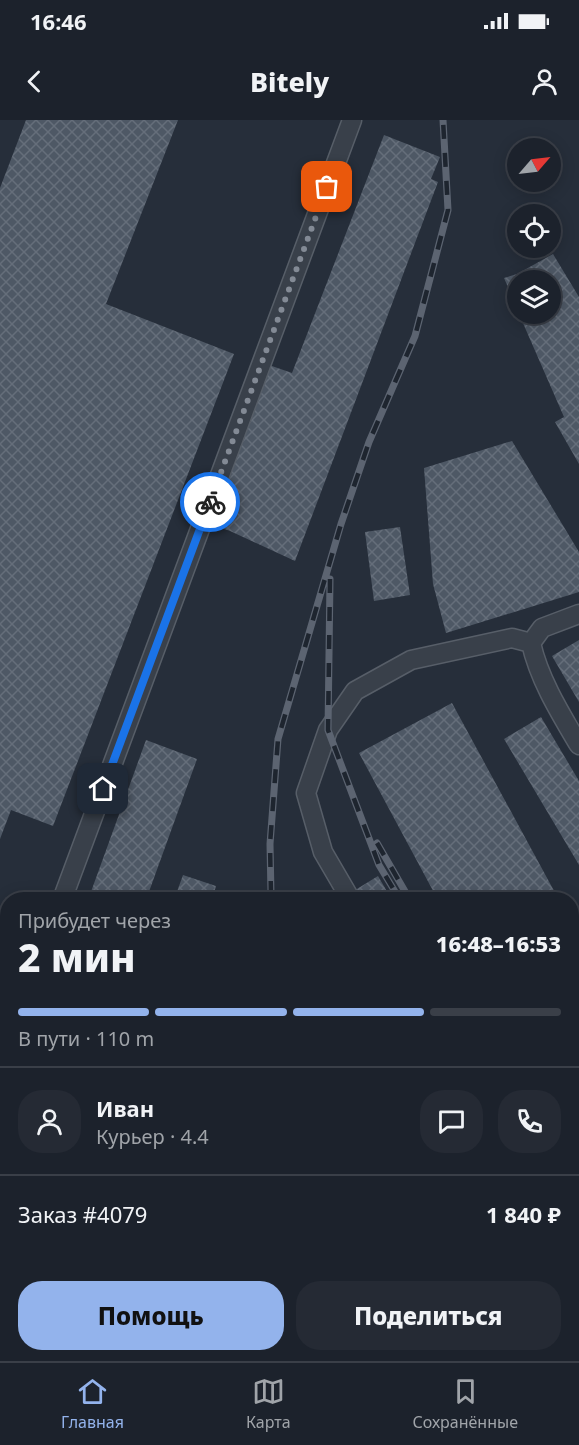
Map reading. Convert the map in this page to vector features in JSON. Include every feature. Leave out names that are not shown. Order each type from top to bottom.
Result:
[{"type":"lane","points":[[65,892],[352,120]]},
{"type":"lane","points":[[531,643],[542,628],[579,614]]},
{"type":"lane","points":[[346,892],[323,852],[306,794],[328,730],[355,692],[411,660],[512,638],[531,643]]},
{"type":"lane","points":[[531,643],[536,662],[561,715],[579,745]]},
{"type":"building","points":[[26,120],[178,120],[106,304],[234,354],[53,826],[11,810],[0,839],[0,188]]},
{"type":"building","points":[[384,135],[440,157],[431,179],[438,182],[295,561],[210,524],[269,365],[292,373]]},
{"type":"building","points":[[546,258],[555,258],[579,297],[579,464],[555,422],[564,417],[523,324],[561,324],[561,270],[524,270]]},
{"type":"building","points":[[512,441],[579,552],[579,592],[446,633],[433,584],[424,468]]},
{"type":"building","points":[[400,527],[410,595],[374,601],[365,532]]},
{"type":"building","points":[[579,640],[579,702],[552,656]]},
{"type":"building","points":[[452,703],[555,892],[434,892],[359,753]]},
{"type":"building","points":[[541,717],[579,781],[579,865],[504,739]]},
{"type":"building","points":[[146,740],[197,759],[149,892],[91,892]]},
{"type":"building","points":[[183,875],[216,886],[214,892],[177,892]]},
{"type":"building","points":[[378,876],[387,892],[352,892]]},
{"type":"railway","points":[[271,892],[270,844],[278,739],[341,524],[369,442],[415,336],[448,210],[443,120]]},
{"type":"railway","points":[[330,579],[328,730],[379,865],[395,892]]},
{"type":"railway","points":[[377,843],[405,892]]},
{"type":"way so far","points":[[210,502],[327,187]]},
{"type":"route","points":[[103,789],[210,502]]}]
